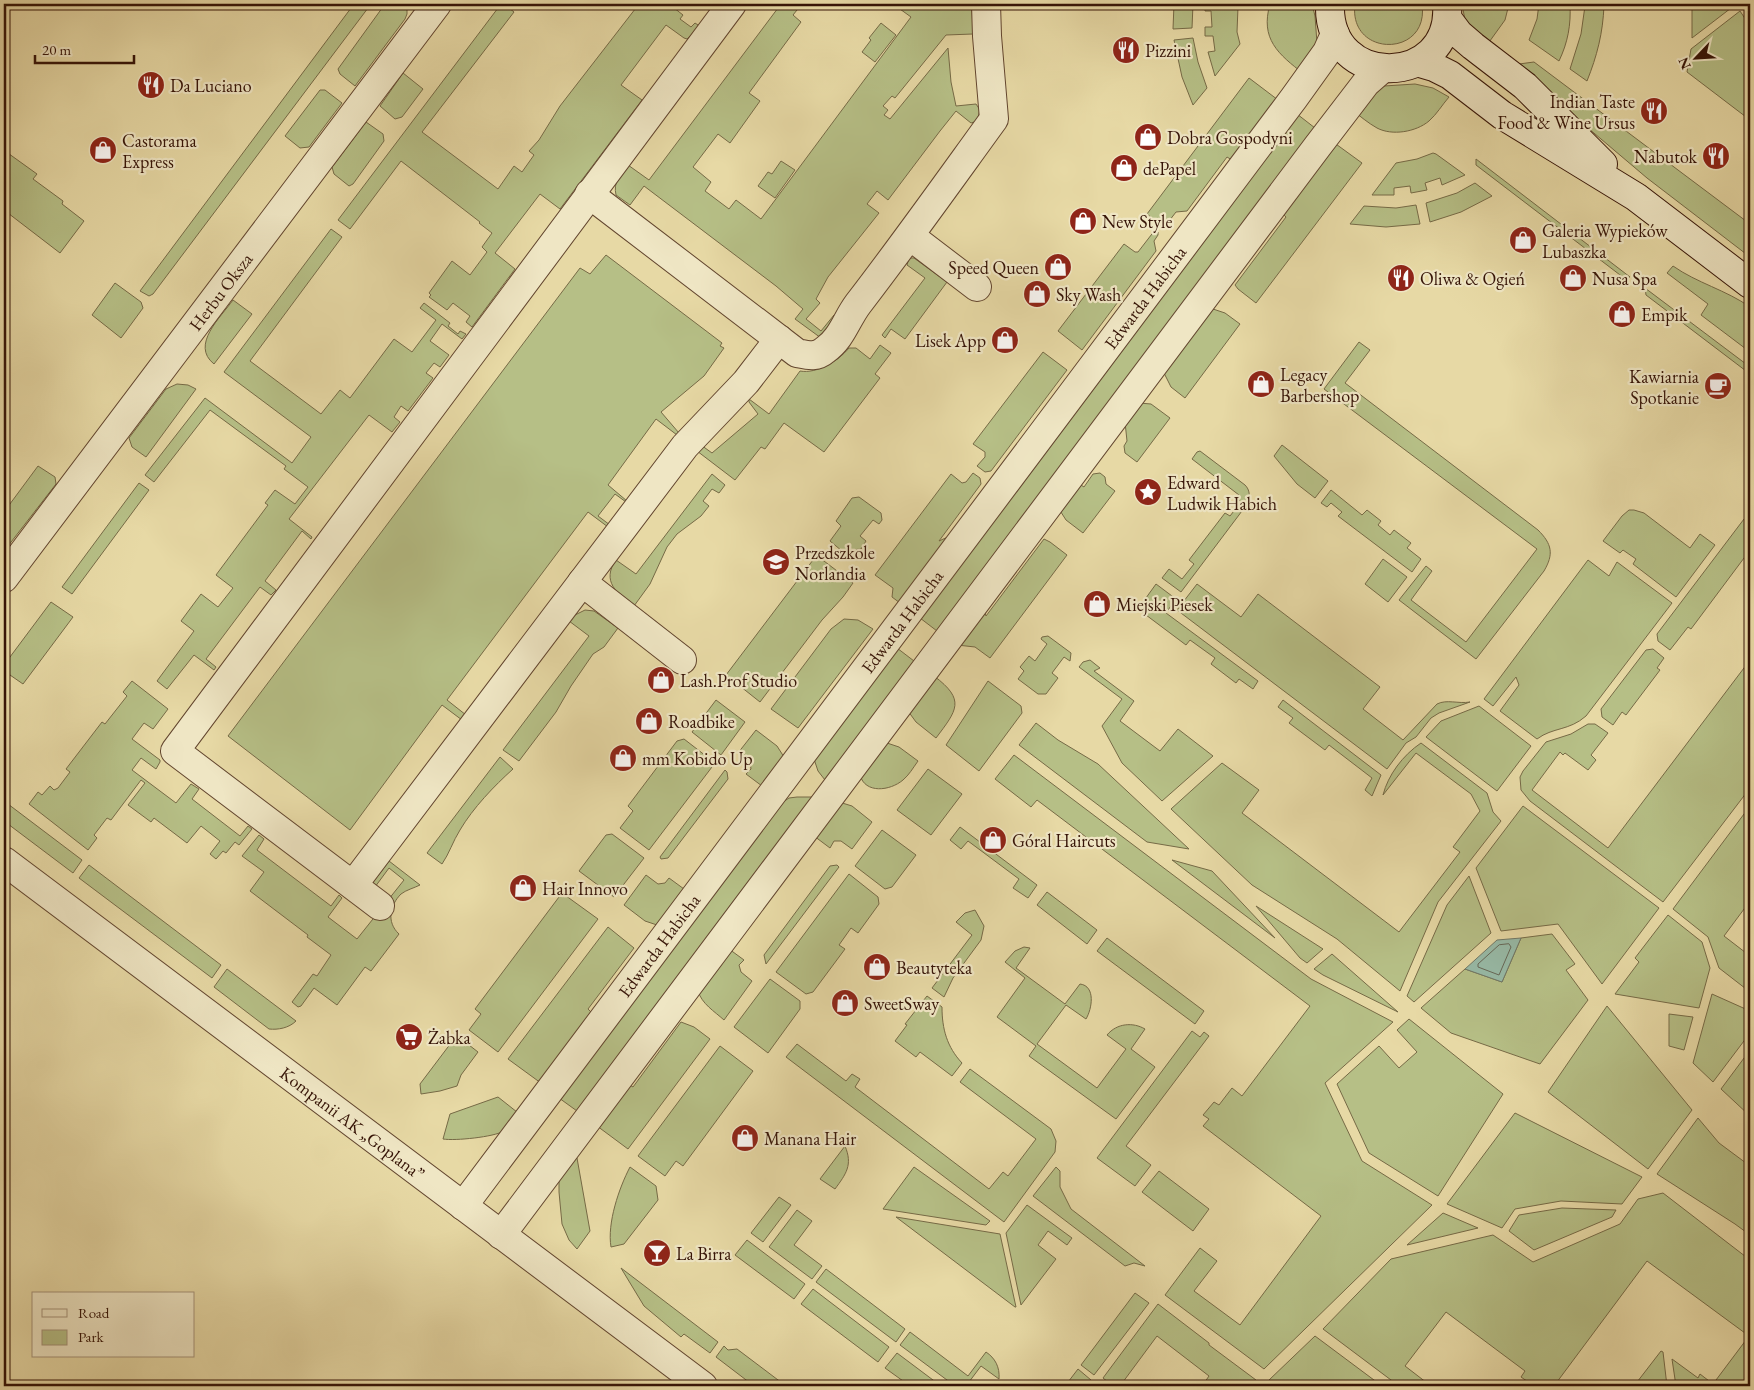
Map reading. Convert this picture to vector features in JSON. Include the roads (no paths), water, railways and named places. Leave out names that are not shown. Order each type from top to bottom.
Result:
[{"type":"street","name":"Herbu Oksza","points":[[4,578],[436,4]]},
{"type":"street","points":[[380,906],[174,750],[732,4]]},
{"type":"street","points":[[589,194],[797,353],[812,356],[824,351],[841,335],[849,316],[910,236],[994,119],[986,4]]},
{"type":"street","points":[[1330,4],[1331,22],[1341,45],[1354,58],[1370,66],[1382,69],[1400,68],[1417,62],[1427,55],[1435,46],[1444,30],[1447,11]]},
{"type":"street","points":[[1447,11],[1459,34],[1525,86],[1636,197]]},
{"type":"street","name":"Edwarda Habicha","points":[[462,1206],[1294,98],[1327,52],[1335,34]]},
{"type":"street","points":[[1417,62],[1434,67],[1450,75],[1502,115],[1636,197],[1750,284]]},
{"type":"street","points":[[501,1235],[1366,83],[1382,69]]},
{"type":"street","points":[[910,236],[977,288]]},
{"type":"street","points":[[353,885],[685,446],[746,382],[778,338]]},
{"type":"street","points":[[582,582],[682,660]]},
{"type":"street","name":"Kompanii AK „Goplana”","points":[[4,861],[703,1386]]},
{"type":"water","points":[[1521,938],[1502,982],[1465,969],[1497,940]]},
{"type":"place","name":"Pizzini","points":[[1126,50]]},
{"type":"place","name":"Da Luciano","points":[[151,85]]},
{"type":"place","name":"Indian Taste Food & Wine Ursus","points":[[1654,111]]},
{"type":"place","name":"Dobra Gospodyni","points":[[1148,137]]},
{"type":"place","name":"Castorama Express","points":[[103,150]]},
{"type":"place","name":"Nabutok","points":[[1716,156]]},
{"type":"place","name":"dePapel","points":[[1124,168]]},
{"type":"place","name":"New Style","points":[[1083,221]]},
{"type":"place","name":"Galeria Wypieków Lubaszka","points":[[1523,240]]},
{"type":"place","name":"Speed Queen","points":[[1058,267]]},
{"type":"place","name":"Oliwa & Ogień","points":[[1401,278]]},
{"type":"place","name":"Nusa Spa","points":[[1573,278]]},
{"type":"place","name":"Sky Wash","points":[[1037,294]]},
{"type":"place","name":"Empik","points":[[1622,314]]},
{"type":"place","name":"Lisek App","points":[[1005,340]]},
{"type":"place","name":"Legacy Barbershop","points":[[1261,384]]},
{"type":"place","name":"Kawiarnia Spotkanie","points":[[1718,386]]},
{"type":"place","name":"Edward Ludwik Habich","points":[[1148,492]]},
{"type":"place","name":"Przedszkole Norlandia","points":[[776,562]]},
{"type":"place","name":"Miejski Piesek","points":[[1097,604]]},
{"type":"place","name":"Lash.Prof Studio","points":[[661,680]]},
{"type":"place","name":"Roadbike","points":[[649,721]]},
{"type":"place","name":"mm Kobido Up","points":[[623,758]]},
{"type":"place","name":"Góral Haircuts","points":[[993,840]]},
{"type":"place","name":"Hair Innovo","points":[[523,888]]},
{"type":"place","name":"Beautyteka","points":[[877,967]]},
{"type":"place","name":"SweetSway","points":[[845,1003]]},
{"type":"place","name":"Żabka","points":[[409,1037]]},
{"type":"place","name":"Manana Hair","points":[[745,1138]]},
{"type":"place","name":"La Birra","points":[[657,1253]]}]
